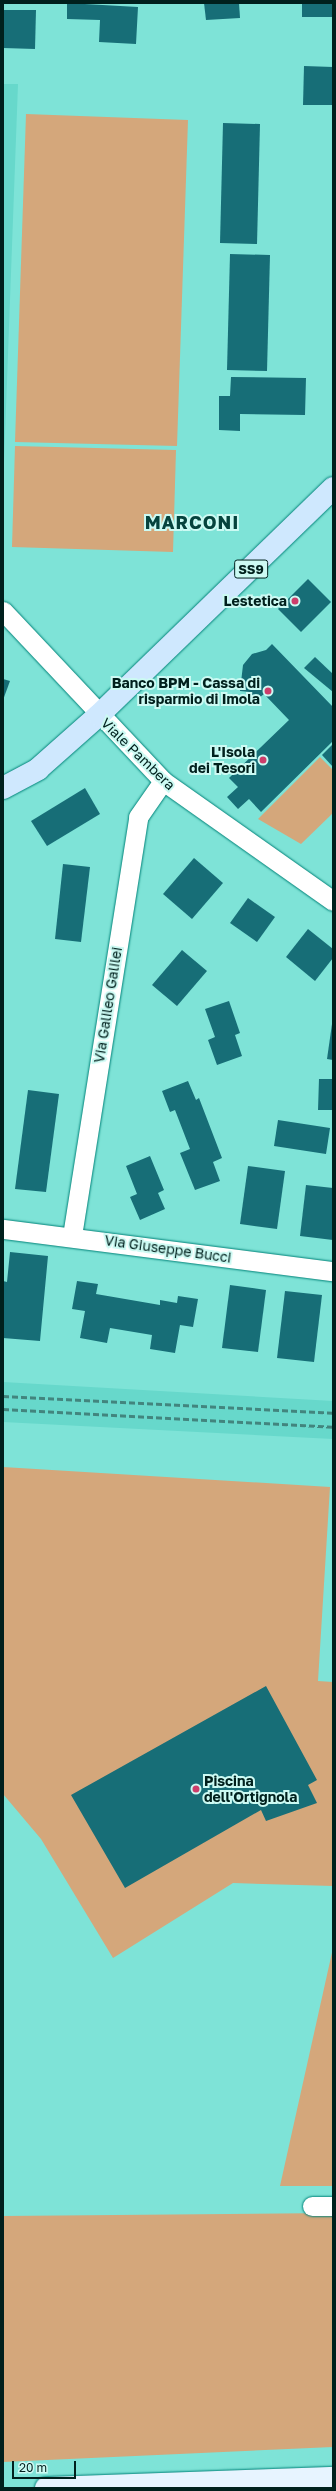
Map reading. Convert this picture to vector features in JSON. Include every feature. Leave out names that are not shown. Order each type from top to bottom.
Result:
[{"type":"main road","name":"SS9","points":[[3,788],[38,769],[99,715],[333,488]]},
{"type":"main road","points":[[46,2488],[328,2482]]},
{"type":"street","name":"Viale Pambera","points":[[3,611],[99,715],[163,781],[333,901]]},
{"type":"street","name":"Via Galileo Galilei","points":[[72,1236],[138,817],[163,781]]},
{"type":"street","name":"Via Giuseppe Bucci","points":[[3,1229],[72,1236],[333,1272]]},
{"type":"street","points":[[312,2206],[333,2206]]},
{"type":"shaded area","points":[[3,84],[18,84],[3,489]]},
{"type":"shaded area","points":[[26,114],[188,120],[177,446],[15,442]]},
{"type":"shaded area","points":[[15,446],[176,450],[173,552],[12,547]]},
{"type":"shaded area","points":[[320,757],[333,770],[333,813],[301,844],[258,819]]},
{"type":"shaded area","points":[[3,1382],[333,1401],[333,1439],[3,1422]]},
{"type":"shaded area","points":[[3,1467],[330,1487],[318,1681],[333,1682],[333,1886],[233,1883],[113,1958],[41,1839],[3,1794]]},
{"type":"shaded area","points":[[333,1948],[333,2186],[280,2186]]},
{"type":"shaded area","points":[[333,2213],[333,2447],[3,2462],[3,2216]]},
{"type":"building","points":[[67,3],[138,7],[136,44],[99,42],[100,20],[67,19]]},
{"type":"building","points":[[204,3],[239,3],[240,18],[206,20]]},
{"type":"building","points":[[302,3],[333,3],[333,17],[302,17]]},
{"type":"building","points":[[3,10],[36,10],[35,49],[3,48]]},
{"type":"building","points":[[304,66],[333,67],[333,105],[303,105]]},
{"type":"building","points":[[223,123],[260,124],[257,244],[220,243]]},
{"type":"building","points":[[230,254],[270,255],[267,371],[227,370]]},
{"type":"building","points":[[231,377],[306,378],[305,415],[240,414],[240,431],[219,430],[219,396],[230,396]]},
{"type":"building","points":[[308,579],[331,602],[301,632],[278,609]]},
{"type":"building","points":[[272,644],[333,707],[333,741],[261,812],[249,799],[238,809],[227,797],[238,787],[229,778],[289,720],[264,694],[249,706],[250,692],[240,691],[243,665],[252,654],[266,650]]},
{"type":"building","points":[[315,657],[333,674],[333,692],[304,668]]},
{"type":"building","points":[[3,679],[10,681],[3,700]]},
{"type":"building","points":[[333,744],[333,767],[322,755]]},
{"type":"building","points":[[85,788],[100,814],[47,846],[31,821]]},
{"type":"building","points":[[194,858],[223,883],[192,919],[163,894]]},
{"type":"building","points":[[63,864],[90,867],[81,942],[55,939]]},
{"type":"building","points":[[248,898],[275,917],[257,942],[230,923]]},
{"type":"building","points":[[308,929],[333,949],[333,958],[315,981],[286,957]]},
{"type":"building","points":[[182,950],[207,971],[177,1006],[152,985]]},
{"type":"building","points":[[229,1001],[240,1033],[235,1035],[242,1056],[217,1065],[208,1040],[215,1037],[205,1009]]},
{"type":"building","points":[[333,1024],[333,1060],[327,1059]]},
{"type":"building","points":[[319,1079],[333,1079],[333,1110],[318,1110]]},
{"type":"building","points":[[188,1081],[196,1100],[199,1098],[222,1158],[213,1162],[220,1181],[195,1190],[180,1153],[190,1149],[175,1110],[170,1112],[162,1091]]},
{"type":"building","points":[[28,1090],[59,1094],[46,1192],[15,1189]]},
{"type":"building","points":[[278,1120],[330,1128],[326,1154],[274,1146]]},
{"type":"building","points":[[150,1156],[164,1190],[158,1193],[165,1209],[140,1220],[130,1197],[137,1194],[126,1166]]},
{"type":"building","points":[[248,1166],[285,1171],[277,1229],[240,1224]]},
{"type":"building","points":[[306,1185],[333,1188],[333,1240],[300,1236]]},
{"type":"building","points":[[10,1252],[48,1256],[40,1341],[3,1338],[3,1281],[7,1282]]},
{"type":"building","points":[[77,1281],[98,1284],[96,1294],[160,1305],[160,1300],[177,1303],[178,1296],[198,1299],[193,1327],[180,1325],[175,1353],[150,1349],[152,1335],[110,1328],[107,1343],[80,1338],[85,1311],[72,1309]]},
{"type":"building","points":[[230,1285],[266,1290],[258,1352],[222,1348]]},
{"type":"building","points":[[285,1291],[322,1295],[314,1362],[277,1358]]},
{"type":"building","name":"Piscina dell'Ortignola","points":[[266,1686],[317,1780],[308,1785],[317,1803],[266,1821],[261,1810],[125,1888],[71,1795]]},
{"type":"railway","points":[[3,1396],[333,1413]]},
{"type":"railway","points":[[3,1409],[333,1427]]},
{"type":"place","name":"Lestetica","points":[[295,601]]},
{"type":"place","name":"Banco BPM - Cassa di risparmio di Imola","points":[[268,691]]},
{"type":"place","name":"L'Isola dei Tesori","points":[[263,760]]},
{"type":"place","name":"Piscina dell'Ortignola","points":[[196,1789]]},
{"type":"district","name":"MARCONI","points":[[192,522]]}]
